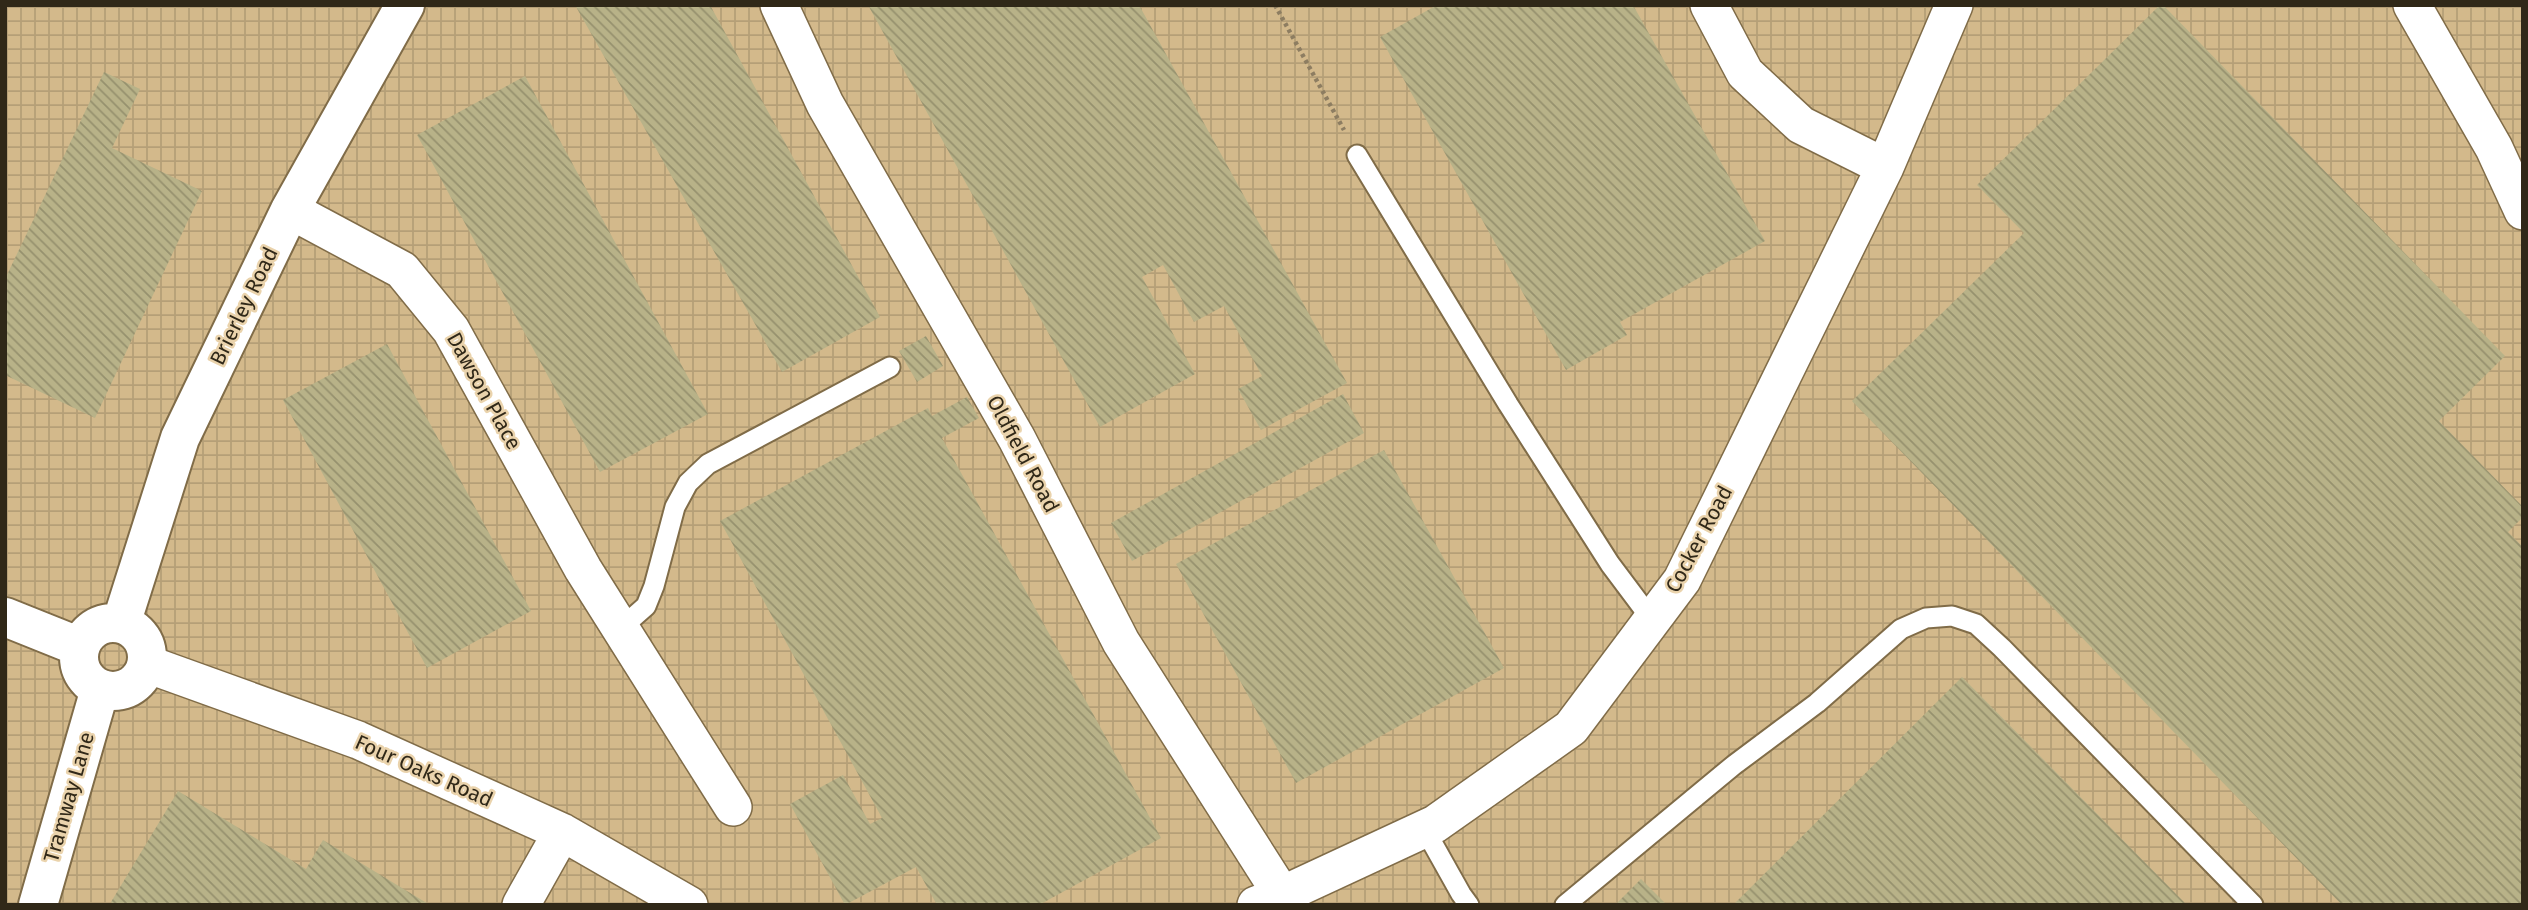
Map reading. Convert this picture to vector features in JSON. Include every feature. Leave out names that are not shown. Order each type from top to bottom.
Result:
[{"type":"street","name":"Brierley Road","points":[[121,624],[180,438],[290,210],[405,5]]},
{"type":"street","name":"Oldfield Road","points":[[779,5],[825,104],[1017,439],[1121,642],[1269,900]]},
{"type":"street","points":[[1709,5],[1745,74],[1801,125],[1885,167]]},
{"type":"street","name":"Cocker Road","points":[[1269,900],[1435,824],[1571,728],[1682,580],[1885,167],[1954,5]]},
{"type":"street","points":[[2412,5],[2494,148],[2523,211]]},
{"type":"street","name":"Dawson Place","points":[[290,210],[402,270],[451,330],[583,569],[733,807]]},
{"type":"street","points":[[5,617],[80,648]]},
{"type":"street","points":[[110,623],[121,624],[139,634],[147,653],[146,664],[143,673],[129,687],[120,691],[100,689],[92,684],[80,668],[80,648],[91,630],[110,623]]},
{"type":"street","name":"Four Oaks Road","points":[[146,664],[358,740],[562,832],[689,905]]},
{"type":"street","name":"Tramway Lane","points":[[38,905],[100,689]]},
{"type":"street","points":[[521,905],[562,832]]},
{"type":"lane","points":[[1357,155],[1609,564],[1653,620]]},
{"type":"lane","points":[[621,628],[646,606],[675,507],[688,482],[708,464],[890,367]]},
{"type":"lane","points":[[1565,905],[1724,773],[1817,703],[1901,629],[1926,618],[1952,616],[1976,624],[2253,905]]},
{"type":"lane","points":[[1424,828],[1469,905]]},
{"type":"path","points":[[1275,5],[1357,155]]},
{"type":"shaded area","points":[[5,5],[2523,5],[2523,905],[5,905]]},
{"type":"building","points":[[575,5],[710,5],[880,317],[782,372]]},
{"type":"building","points":[[868,5],[1139,5],[1347,383],[1261,430],[1238,389],[1262,376],[1224,306],[1194,322],[1163,265],[1142,277],[1195,374],[1100,427]]},
{"type":"building","points":[[1437,5],[1633,5],[1765,241],[1620,322],[1627,335],[1566,370],[1380,37]]},
{"type":"building","points":[[2163,5],[2505,356],[2439,421],[2523,507],[2523,517],[2508,532],[2523,547],[2523,905],[2342,905],[1852,401],[2024,233],[1977,185]]},
{"type":"building","points":[[104,72],[140,89],[112,148],[202,191],[95,418],[5,375],[5,279]]},
{"type":"building","points":[[525,76],[708,414],[600,472],[417,135]]},
{"type":"building","points":[[926,336],[943,366],[917,382],[899,351]]},
{"type":"building","points":[[387,344],[531,611],[427,668],[283,400]]},
{"type":"building","points":[[1343,394],[1364,433],[1132,561],[1111,523]]},
{"type":"building","points":[[967,397],[979,418],[942,438],[1161,838],[1039,905],[937,905],[916,867],[845,905],[790,804],[843,775],[870,824],[882,818],[720,521],[928,408],[932,416]]},
{"type":"building","points":[[1384,450],[1504,668],[1296,783],[1176,564]]},
{"type":"building","points":[[1962,677],[2187,905],[1733,905]]},
{"type":"building","points":[[178,791],[306,869],[323,840],[430,905],[115,905],[111,902]]},
{"type":"building","points":[[1641,879],[1667,905],[1615,905]]}]
